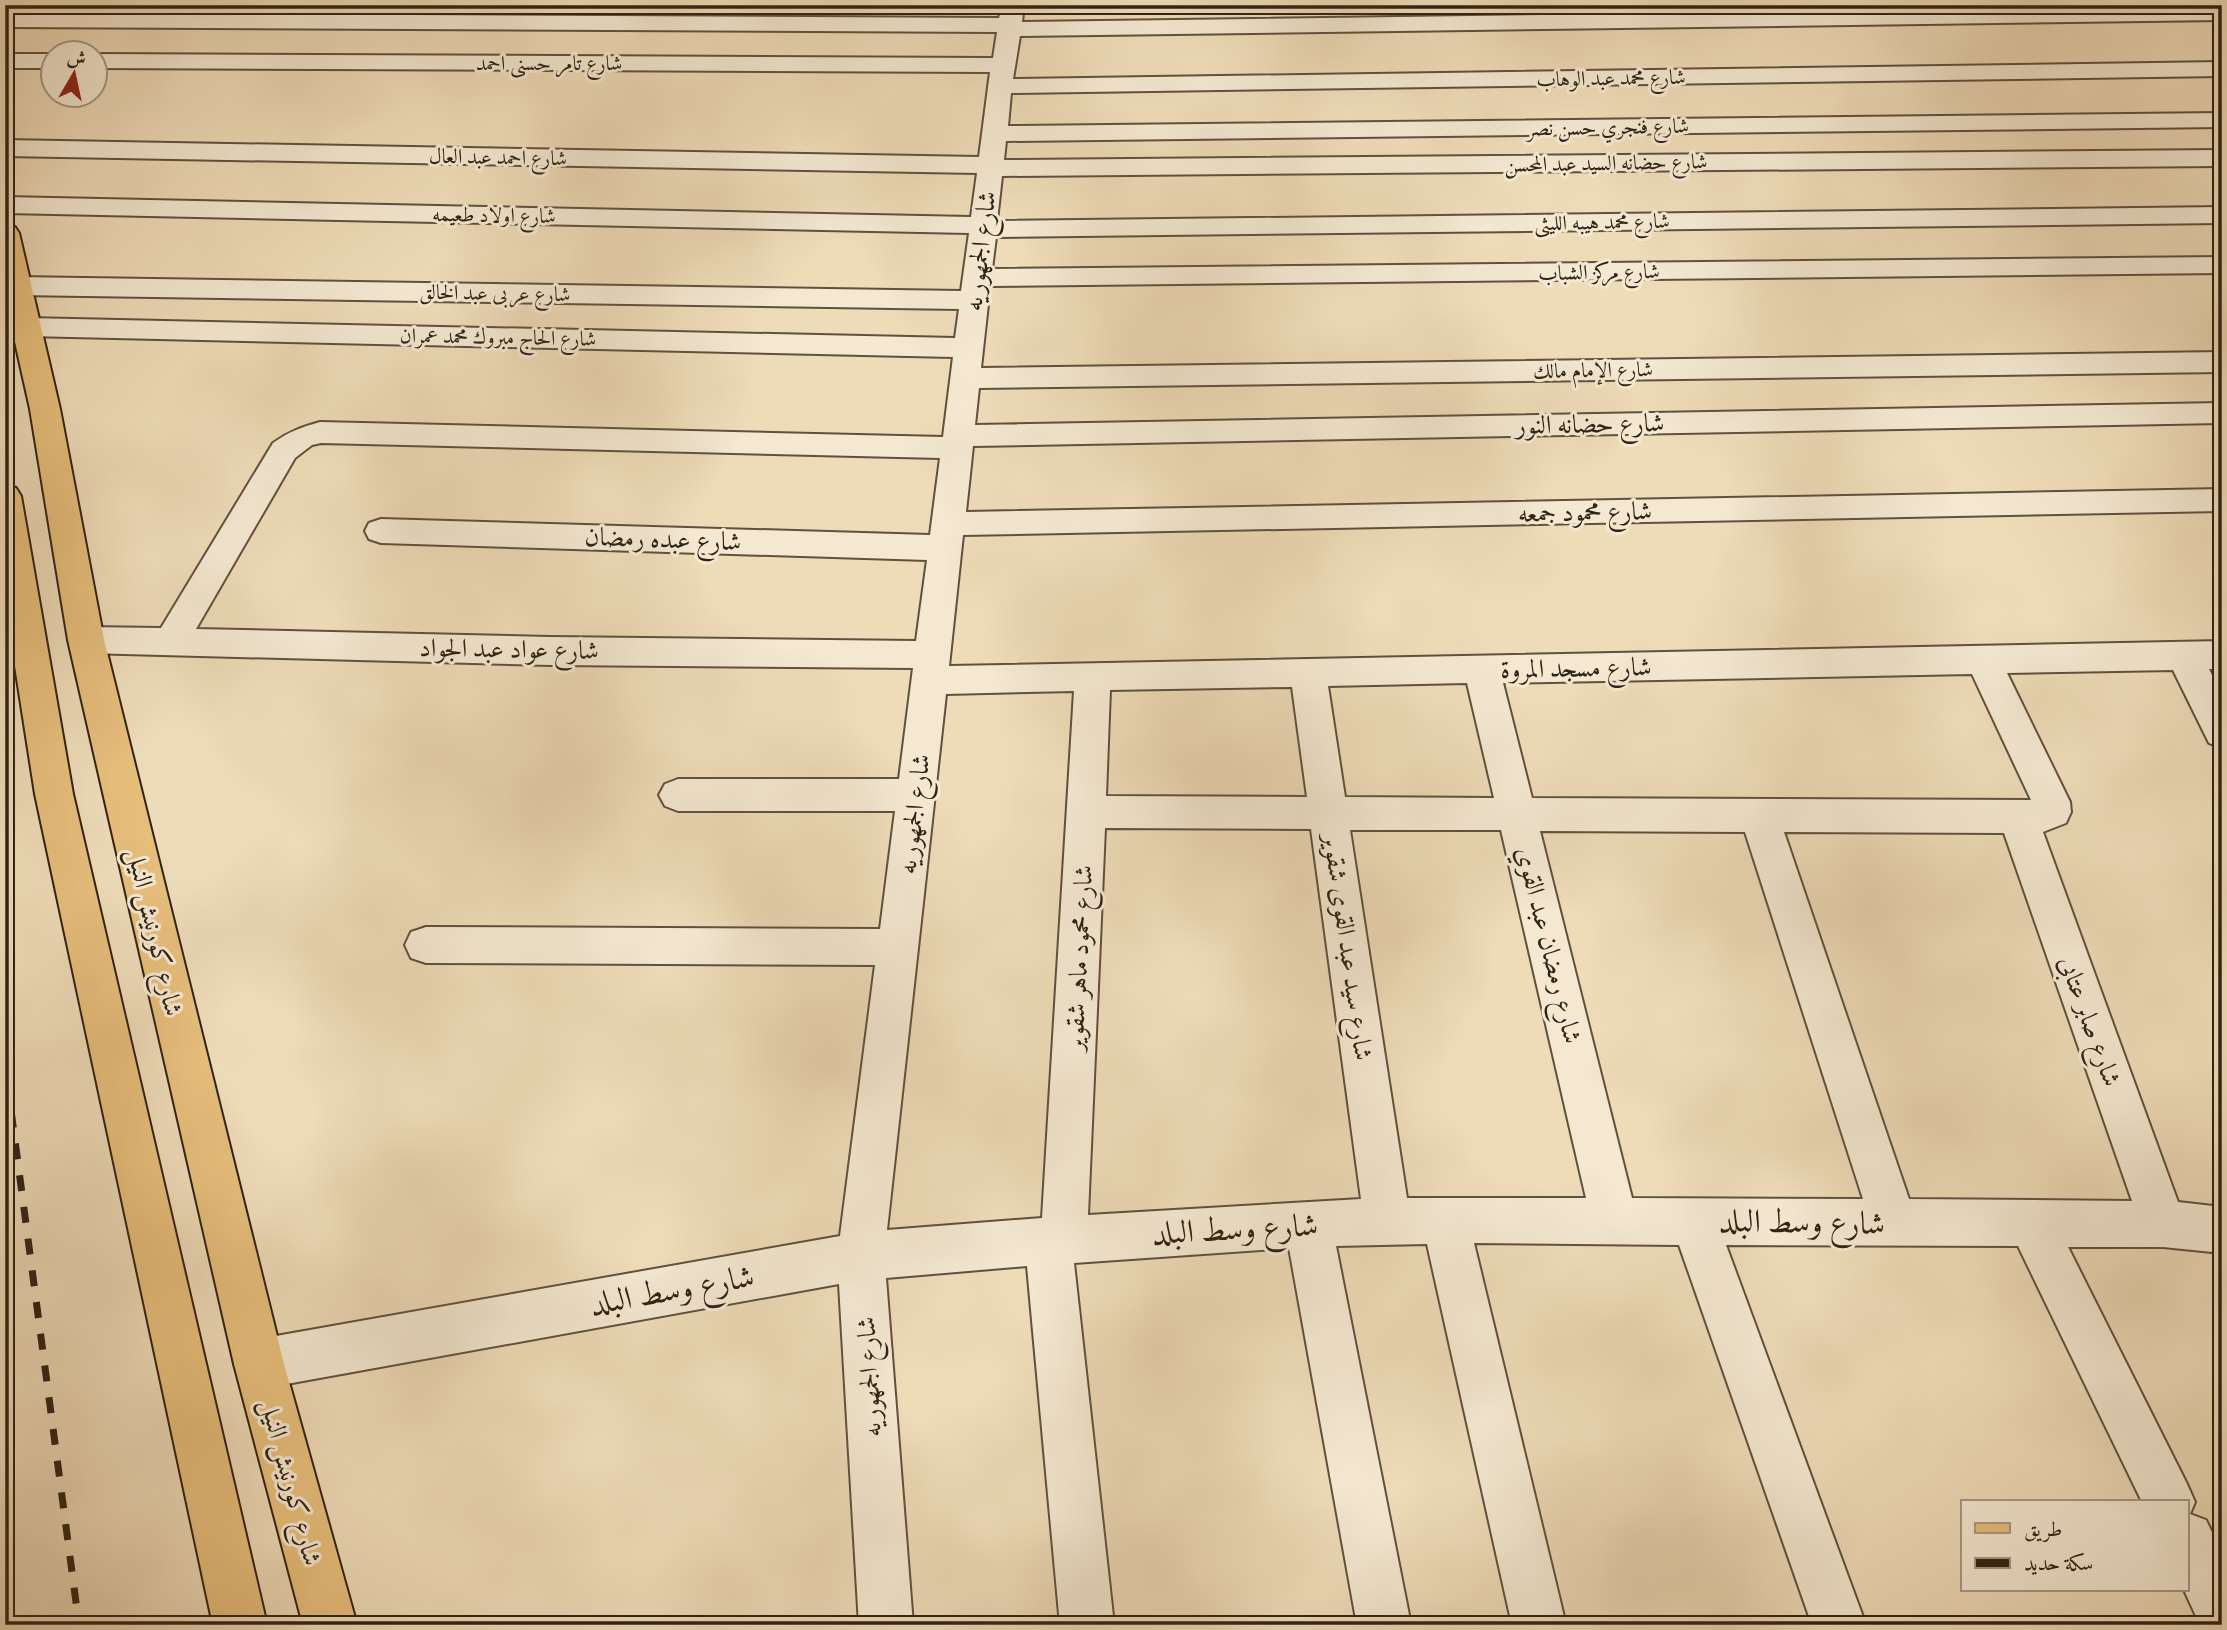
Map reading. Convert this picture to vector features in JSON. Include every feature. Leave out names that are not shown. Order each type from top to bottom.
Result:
[{"type":"main road","name":"شارع كورنيش النيل","points":[[5,233],[45,409],[86,640],[259,1364],[330,1625]]},
{"type":"main road","points":[[5,496],[54,794],[240,1625]]},
{"type":"street","points":[[5,20],[1007,42],[2222,12]]},
{"type":"street","name":"شارع تامر حسنى احمد","points":[[108,61],[1007,42]]},
{"type":"street","name":"شارع محمد عبد الوهاب","points":[[1007,42],[2222,69]]},
{"type":"street","name":"شارع الجمهوريه","points":[[886,1625],[861,1256],[975,289],[1007,42]]},
{"type":"street","points":[[5,61],[38,61]]},
{"type":"street","name":"شارع فنجري حسن نصر","points":[[991,156],[2222,120]]},
{"type":"street","name":"شارع احمد عبد العال","points":[[5,148],[991,156]]},
{"type":"street","name":"شارع حضانه السيد عبد المحسن","points":[[991,156],[2222,158]]},
{"type":"street","name":"شارع اولاد طعيمه","points":[[5,205],[983,227]]},
{"type":"street","name":"شارع محمد هيبه الليثى","points":[[983,227],[2222,215]]},
{"type":"street","name":"شارع مركز الشباب","points":[[975,289],[2222,265]]},
{"type":"street","name":"شارع عربى عبد الخالق","points":[[16,286],[975,289]]},
{"type":"street","name":"شارع الحاج مبروك محمد عمران","points":[[27,327],[967,363]]},
{"type":"street","name":"شارع الإمام مالك","points":[[967,363],[2222,362]]},
{"type":"street","name":"شارع حضانه النور","points":[[171,641],[284,450],[310,434],[958,442],[2222,413]]},
{"type":"street","name":"شارع محمود جمعه","points":[[946,536],[2222,500]]},
{"type":"street","name":"شارع عبده رمضان","points":[[381,531],[946,536]]},
{"type":"street","name":"شارع عواد عبد الجواد","points":[[86,640],[550,650],[931,668]]},
{"type":"street","points":[[2185,655],[2222,733]]},
{"type":"street","name":"شارع مسجد المروة","points":[[931,668],[1093,677],[2222,655]]},
{"type":"street","points":[[1086,812],[2043,817],[2052,812],[2052,808],[1983,660]]},
{"type":"street","name":"شارع رمضان عبد القوي","points":[[1482,670],[1615,1221]]},
{"type":"street","name":"شارع سيد عبد القوى شقوير","points":[[1308,674],[1387,1222]]},
{"type":"street","name":"شارع محمود ماهر شقوير","points":[[1087,1625],[1056,1240],[1093,677]]},
{"type":"street","points":[[678,795],[916,795]]},
{"type":"street","points":[[1759,816],[1894,1223]]},
{"type":"street","name":"شارع صابر عتابى","points":[[2018,817],[2203,1236]]},
{"type":"street","points":[[426,945],[898,947]]},
{"type":"street","points":[[1445,1220],[1539,1625]]},
{"type":"street","name":"شارع وسط البلد","points":[[259,1364],[861,1256],[1056,1240],[1308,1224],[1445,1220],[2031,1223],[2203,1236]]},
{"type":"street","points":[[1694,1220],[1839,1625]]},
{"type":"street","points":[[2031,1223],[2168,1500]]},
{"type":"street","points":[[1308,1224],[1384,1625]]},
{"type":"street","points":[[2188,1541],[2222,1611]]},
{"type":"railway","points":[[5,1064],[7,1082]]},
{"type":"railway","points":[[7,1080],[79,1625]]}]
